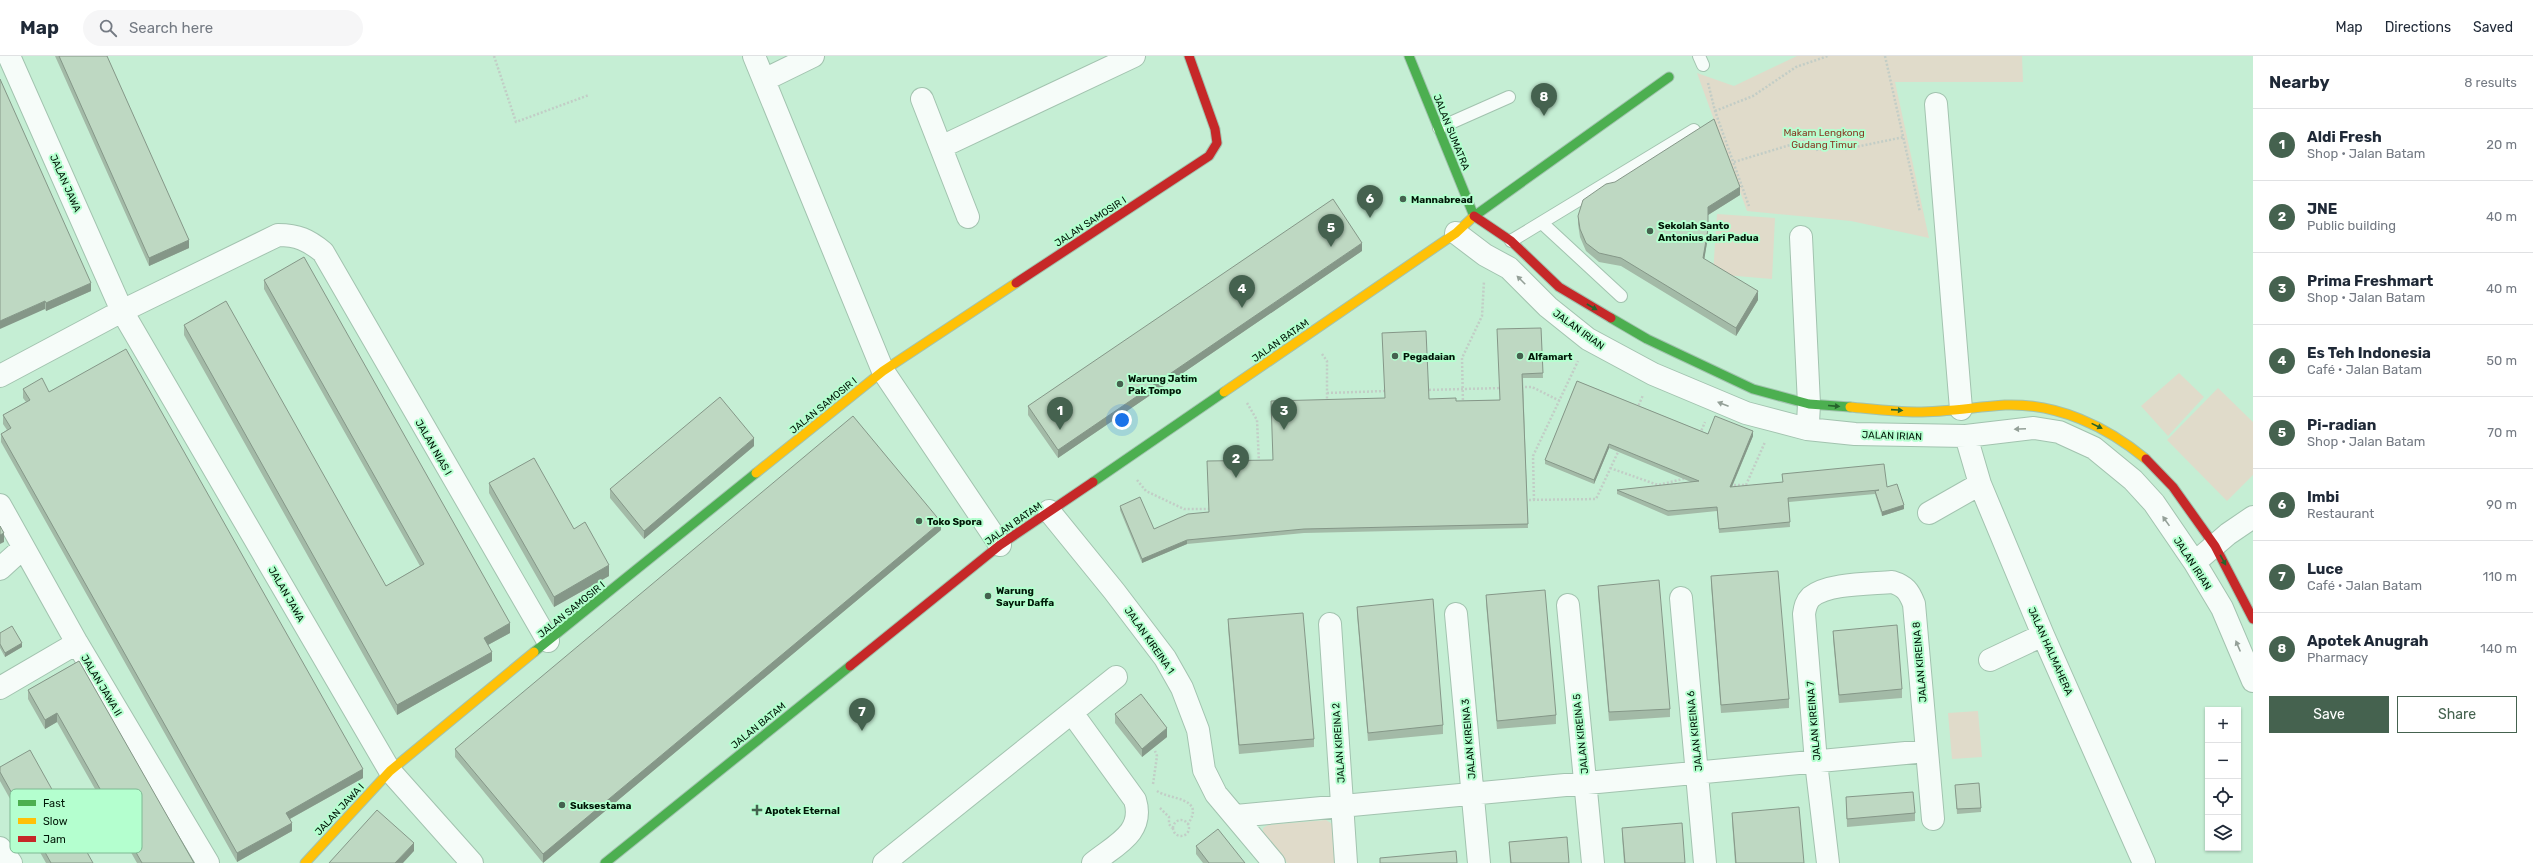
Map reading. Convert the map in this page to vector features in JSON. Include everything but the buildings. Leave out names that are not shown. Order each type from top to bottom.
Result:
[{"type":"street","name":"JALAN JAWA","points":[[9,56],[122,311],[390,771],[472,863]]},
{"type":"street","points":[[754,56],[883,371],[1000,545]]},
{"type":"street","points":[[764,80],[813,56]]},
{"type":"street","points":[[941,147],[1134,56]]},
{"type":"street","name":"JALAN SAMOSIR I","points":[[390,771],[548,641],[883,371],[1209,156],[1217,143],[1216,129],[1189,56]]},
{"type":"street","name":"JALAN SUMATRA","points":[[1409,56],[1474,216]]},
{"type":"street","name":"JALAN BATAM","points":[[605,863],[1000,545],[1456,233],[1474,216],[1669,77]]},
{"type":"street","points":[[922,99],[968,217]]},
{"type":"street","points":[[1936,104],[1961,409]]},
{"type":"street","name":"JALAN IRIAN","points":[[1474,216],[1510,241],[1559,288],[1647,339],[1753,389],[1809,404],[1917,412],[2006,405],[2034,406],[2060,422],[2094,448],[2133,480],[2154,503],[2195,563],[2222,608],[2253,682]]},
{"type":"street","name":"JALAN IRIAN","points":[[1456,233],[1485,255],[1509,268],[1548,307],[1588,339],[1653,374],[1713,400],[1774,422],[1855,434],[1966,436],[2034,428],[2060,422],[2103,429],[2124,441],[2146,459],[2172,487],[2215,546],[2253,619]]},
{"type":"street","name":"JALAN NIAS I","points":[[122,311],[278,235],[295,235],[308,240],[323,252],[548,641]]},
{"type":"street","points":[[1800,236],[1809,404],[1807,428]]},
{"type":"street","points":[[0,376],[122,311]]},
{"type":"street","points":[[1746,413],[1753,389]]},
{"type":"street","name":"JALAN HALMAHERA","points":[[1966,436],[1980,484],[2043,634],[2144,863]]},
{"type":"street","points":[[1929,513],[1980,484]]},
{"type":"street","name":"JALAN JAWA II","points":[[0,504],[23,548],[77,643],[208,863]]},
{"type":"street","name":"JALAN KIREINA 1","points":[[1049,511],[1114,591],[1164,658],[1182,688],[1198,730],[1204,770],[1216,794],[1274,863]]},
{"type":"street","points":[[2195,563],[2228,534],[2253,517]]},
{"type":"street","points":[[0,569],[23,548]]},
{"type":"street","name":"JALAN KIREINA 8","points":[[1826,589],[1892,582],[1902,585],[1909,592],[1914,604],[1933,819]]},
{"type":"street","name":"JALAN KIREINA 7","points":[[1826,589],[1810,598],[1806,604],[1804,614],[1816,762],[1828,863]]},
{"type":"street","name":"JALAN KIREINA 6","points":[[1681,598],[1698,772],[1705,863]]},
{"type":"street","name":"JALAN KIREINA 5","points":[[1568,606],[1593,863]]},
{"type":"street","name":"JALAN KIREINA 3","points":[[1456,614],[1479,863]]},
{"type":"street","name":"JALAN KIREINA 2","points":[[1330,624],[1346,863]]},
{"type":"street","points":[[1990,660],[2043,634]]},
{"type":"street","points":[[0,688],[77,643]]},
{"type":"street","points":[[884,863],[1116,677]]},
{"type":"street","points":[[1072,713],[1135,800],[1138,808],[1139,816],[1134,830],[1093,863]]},
{"type":"street","points":[[1236,816],[1927,751]]},
{"type":"street","name":"JALAN JAWA I","points":[[305,863],[390,771]]},
{"type":"street","points":[[0,848],[11,863]]},
{"type":"lane","points":[[1439,128],[1509,96]]},
{"type":"lane","points":[[1510,241],[1694,130]]},
{"type":"lane","points":[[1542,223],[1621,296]]},
{"type":"path","points":[[494,56],[516,122],[589,95]]},
{"type":"path","points":[[1715,111],[1753,96],[1796,67],[1828,56]]},
{"type":"path","points":[[1886,56],[1921,217]]},
{"type":"path","points":[[1701,60],[1715,111],[1750,206]]},
{"type":"path","points":[[1734,162],[1803,141],[1816,150],[1842,145],[1846,149],[1904,137]]},
{"type":"path","points":[[1464,412],[1462,358],[1482,316],[1485,255]]},
{"type":"path","points":[[1309,334],[1327,361],[1326,408]]},
{"type":"path","points":[[1534,500],[1533,456],[1588,339]]},
{"type":"path","points":[[1637,410],[1653,374]]},
{"type":"path","points":[[1234,385],[1257,420],[1259,468]]},
{"type":"path","points":[[1516,387],[1532,387],[1560,401]]},
{"type":"path","points":[[1417,390],[1509,388]]},
{"type":"path","points":[[1387,391],[1387,399]]},
{"type":"path","points":[[1326,393],[1394,391]]},
{"type":"path","points":[[1700,435],[1713,400]]},
{"type":"path","points":[[1726,484],[1733,486],[1746,485],[1774,422]]},
{"type":"path","points":[[1518,500],[1596,498],[1620,446]]},
{"type":"path","points":[[1122,462],[1146,491],[1184,510],[1215,509]]},
{"type":"path","points":[[1610,468],[1658,485],[1683,479],[1686,470]]},
{"type":"path","points":[[1155,751],[1157,756],[1153,786],[1159,792],[1187,801],[1192,808],[1192,818],[1188,824],[1188,832],[1185,835],[1176,835],[1174,832],[1174,824],[1177,821],[1185,821],[1188,824]]},
{"type":"green space","name":"Makam Lengkong Gudang Timur","points":[[1797,56],[2022,56],[2023,82],[1895,82],[1929,238],[1851,221],[1747,211],[1697,73],[1734,86]]},
{"type":"green space","points":[[1717,214],[1775,218],[1772,279],[1713,274]]},
{"type":"green space","points":[[2179,373],[2204,397],[2168,436],[2141,406]]},
{"type":"green space","points":[[2218,388],[2253,422],[2253,475],[2227,501],[2167,440]]},
{"type":"green space","points":[[1978,711],[1982,757],[1952,759],[1948,713]]},
{"type":"green space","points":[[1326,820],[1334,825],[1338,863],[1287,863],[1263,832],[1263,828],[1268,825]]},
{"type":"traffic: fast","points":[[1409,56],[1474,216]]},
{"type":"traffic: fast","points":[[1473,217],[1669,77]]},
{"type":"traffic: fast","points":[[1611,318],[1647,339],[1753,389],[1809,404],[1850,407]]},
{"type":"traffic: fast","points":[[1093,482],[1224,392]]},
{"type":"traffic: fast","points":[[534,652],[756,473]]},
{"type":"traffic: fast","points":[[605,863],[850,666]]},
{"type":"traffic: slow","points":[[1224,392],[1456,233],[1473,217]]},
{"type":"traffic: slow","points":[[756,473],[883,371],[1016,283]]},
{"type":"traffic: slow","points":[[1850,407],[1917,412],[2005,405],[2024,405],[2043,408],[2080,419],[2098,427],[2131,447],[2146,459]]},
{"type":"traffic: slow","points":[[305,863],[390,771],[534,652]]},
{"type":"traffic: jam","points":[[1016,283],[1209,156],[1217,143],[1215,129],[1189,56]]},
{"type":"traffic: jam","points":[[1474,216],[1511,241],[1559,287],[1611,318]]},
{"type":"traffic: jam","points":[[2146,459],[2173,487],[2215,546],[2253,619]]},
{"type":"traffic: jam","points":[[850,666],[1000,545],[1093,482]]},
{"type":"place","name":"Apotek Anugrah","points":[[1544,116]]},
{"type":"place","name":"Mannabread","points":[[1403,199]]},
{"type":"place","name":"Imbi","points":[[1370,218]]},
{"type":"place","name":"Sekolah Santo Antonius dari Padua","points":[[1650,231]]},
{"type":"place","name":"Pi-radian","points":[[1331,247]]},
{"type":"place","name":"Es Teh Indonesia","points":[[1242,308]]},
{"type":"place","name":"Pegadaian","points":[[1395,356]]},
{"type":"place","name":"Alfamart","points":[[1520,356]]},
{"type":"place","name":"Warung Jatim Pak Tompo","points":[[1120,384]]},
{"type":"place","name":"Aldi Fresh","points":[[1060,430]]},
{"type":"place","name":"Prima Freshmart","points":[[1284,430]]},
{"type":"place","name":"JNE","points":[[1236,478]]},
{"type":"place","name":"Toko Spora","points":[[919,521]]},
{"type":"place","name":"Warung Sayur Daffa","points":[[988,596]]},
{"type":"place","name":"Luce","points":[[862,731]]},
{"type":"place","name":"Suksestama","points":[[562,805]]},
{"type":"place","name":"Apotek Eternal","points":[[757,810]]}]
